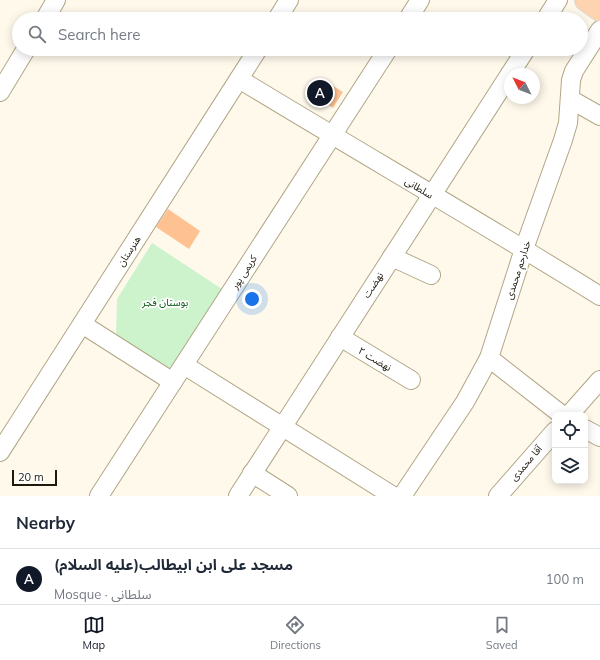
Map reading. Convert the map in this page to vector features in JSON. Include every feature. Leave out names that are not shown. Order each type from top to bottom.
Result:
[{"type":"street","points":[[49,12],[56,0]]},
{"type":"street","points":[[281,12],[289,0]]},
{"type":"street","points":[[412,12],[420,0]]},
{"type":"street","points":[[550,12],[558,0]]},
{"type":"street","name":"خدارحم محمدی","points":[[588,49],[600,30]]},
{"type":"street","points":[[0,92],[22,56]]},
{"type":"street","name":"هنرستان","points":[[0,452],[254,56]]},
{"type":"street","name":"کریمی پور","points":[[99,496],[383,56]]},
{"type":"street","name":"نهضت","points":[[514,68],[522,56]]},
{"type":"street","name":"خدارحم محمدی","points":[[402,496],[466,402],[489,358],[524,249],[563,140],[568,123],[571,80],[574,71],[584,56]]},
{"type":"street","name":"سلطانی","points":[[239,79],[431,196],[524,249],[600,296]]},
{"type":"street","name":"نهضت","points":[[238,496],[281,427],[504,83]]},
{"type":"street","points":[[570,98],[600,116]]},
{"type":"street","points":[[392,257],[431,276]]},
{"type":"street","points":[[82,324],[173,382]]},
{"type":"street","name":"نهضت ۲","points":[[340,337],[411,380]]},
{"type":"street","points":[[489,358],[558,412]]},
{"type":"street","points":[[184,365],[393,496]]},
{"type":"street","points":[[572,412],[600,380]]},
{"type":"street","points":[[588,431],[600,437]]},
{"type":"street","name":"آقا محمدی","points":[[498,496],[552,434]]},
{"type":"street","points":[[252,473],[288,496]]},
{"type":"green space","name":"بوستان فجر","points":[[152,243],[222,289],[169,371],[116,337],[117,299]]},
{"type":"building","points":[[325,81],[343,92],[333,108],[315,96]]},
{"type":"building","points":[[168,209],[200,231],[189,249],[156,227]]},
{"type":"place","name":"مسجد علی ابن ابیطالب(علیه السلام)","points":[[320,93]]}]
